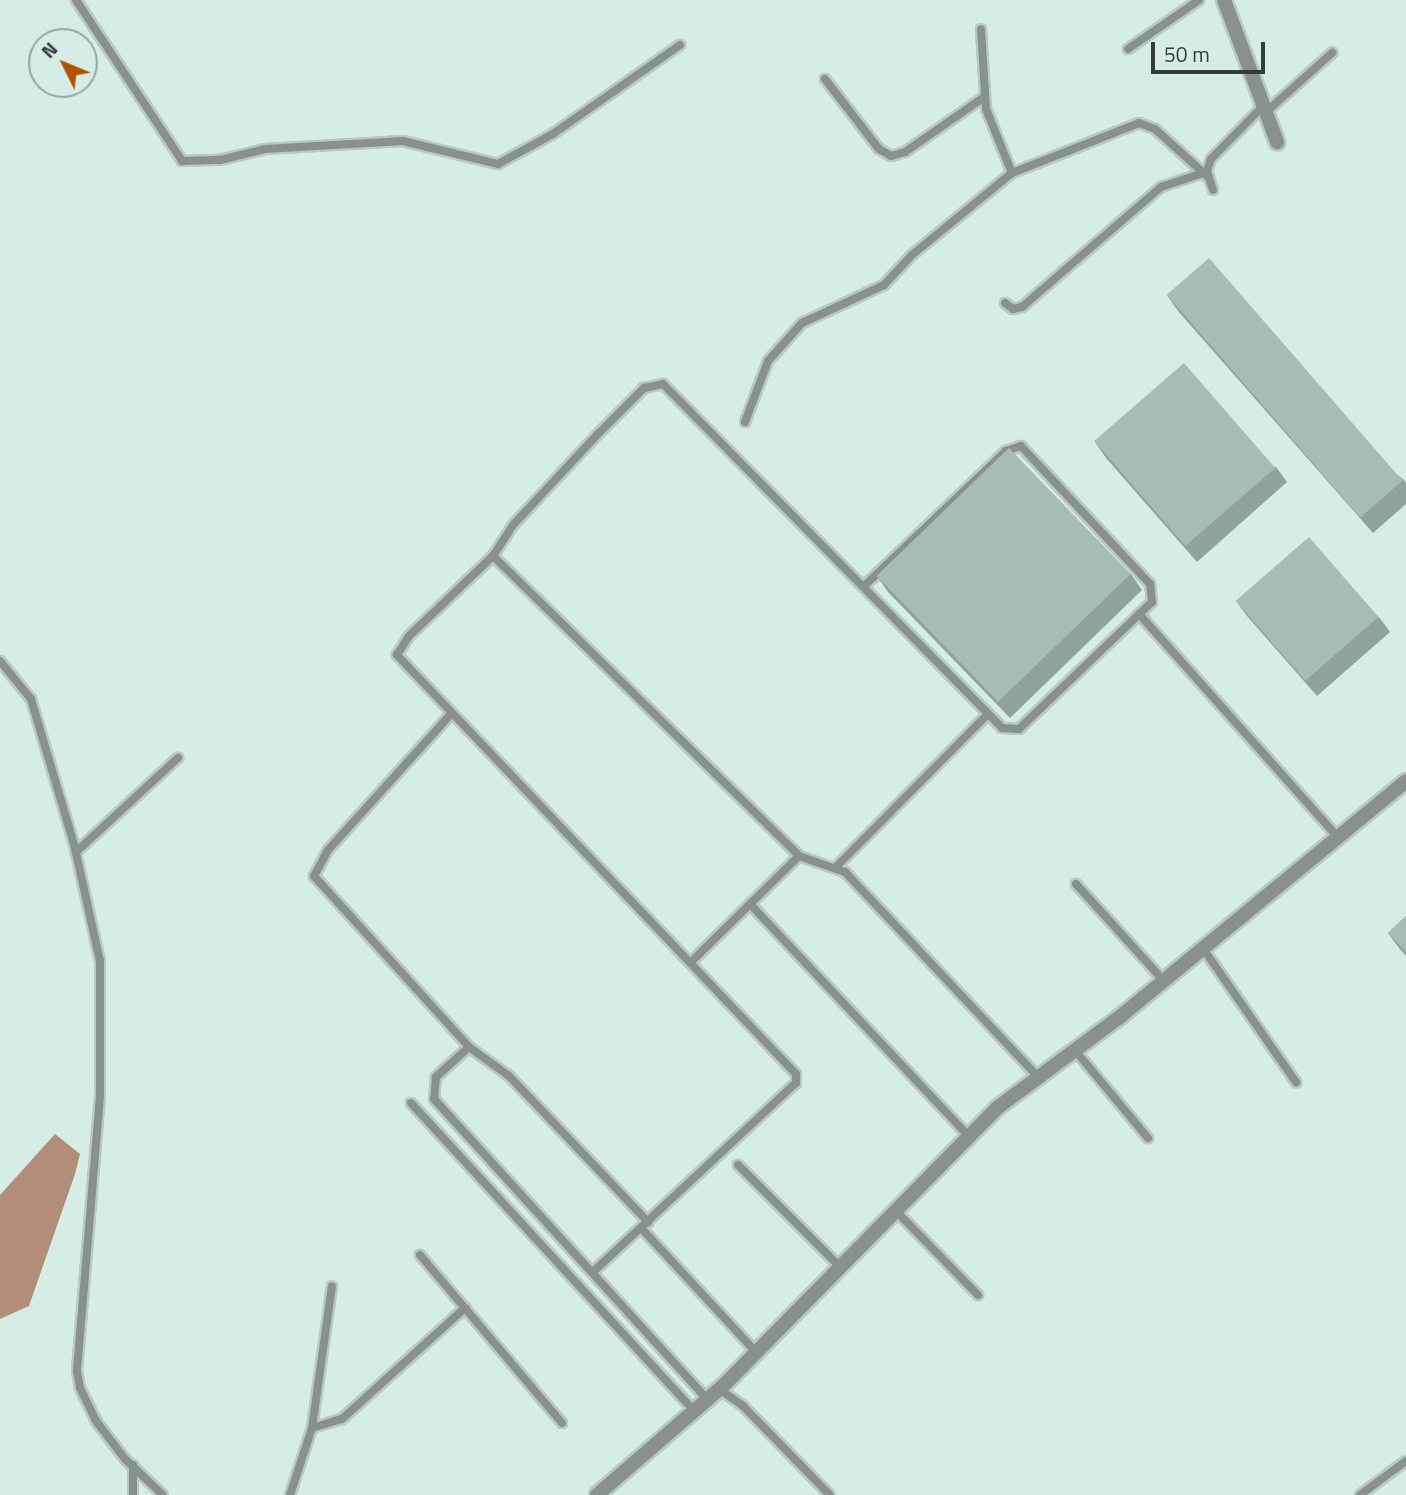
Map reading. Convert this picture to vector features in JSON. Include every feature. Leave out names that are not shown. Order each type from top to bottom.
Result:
[{"type":"street","points":[[1224,0],[1277,142]]},
{"type":"street","points":[[602,1494],[719,1389],[969,1136],[1038,1077],[1163,980],[1406,781]]},
{"type":"lane","points":[[76,0],[181,161],[220,160],[265,149],[403,141],[498,164],[553,134],[680,45]]},
{"type":"lane","points":[[1128,49],[1199,0]]},
{"type":"lane","points":[[981,29],[984,97],[1012,173]]},
{"type":"lane","points":[[1206,176],[1211,159],[1264,109],[1332,53]]},
{"type":"lane","points":[[825,79],[879,149],[891,156],[905,152],[984,97]]},
{"type":"lane","points":[[745,422],[768,361],[802,323],[884,285],[912,255],[1012,173],[1139,123],[1155,129],[1206,176],[1213,190]]},
{"type":"lane","points":[[1005,303],[1013,309],[1022,307],[1161,187],[1206,176]]},
{"type":"lane","points":[[593,1272],[796,1083],[796,1074],[785,1059],[397,655],[409,636],[493,556],[514,524],[599,433],[644,388],[663,384],[1002,728],[1019,729],[1152,602],[1150,584],[1021,446],[1006,451],[863,586]]},
{"type":"lane","points":[[493,556],[799,856],[845,872],[1038,1077]]},
{"type":"lane","points":[[1139,614],[1337,836]]},
{"type":"lane","points":[[0,661],[31,699],[76,852],[100,961],[102,1035],[77,1371],[85,1407],[133,1465],[163,1495]]},
{"type":"lane","points":[[451,714],[328,850],[314,876],[469,1047],[509,1076],[756,1352]]},
{"type":"lane","points":[[835,868],[988,714]]},
{"type":"lane","points":[[76,852],[178,758]]},
{"type":"lane","points":[[691,962],[799,856]]},
{"type":"lane","points":[[1076,884],[1163,980]]},
{"type":"lane","points":[[750,904],[969,1136]]},
{"type":"lane","points":[[1202,947],[1296,1082]]},
{"type":"lane","points":[[469,1047],[436,1077],[434,1099],[707,1399]]},
{"type":"lane","points":[[1073,1049],[1148,1138]]},
{"type":"lane","points":[[411,1103],[694,1411]]},
{"type":"lane","points":[[738,1165],[839,1266]]},
{"type":"lane","points":[[894,1209],[978,1295]]},
{"type":"lane","points":[[420,1255],[562,1423]]},
{"type":"lane","points":[[290,1495],[312,1428],[331,1286]]},
{"type":"lane","points":[[312,1428],[342,1419],[465,1308]]},
{"type":"lane","points":[[719,1389],[743,1406],[830,1495]]},
{"type":"lane","points":[[1360,1495],[1406,1461]]},
{"type":"lane","points":[[133,1465],[133,1495]]},
{"type":"shaded area","points":[[55,1134],[80,1154],[75,1174],[29,1306],[0,1319],[0,1195]]},
{"type":"building","points":[[1209,258],[1403,481],[1360,517],[1167,295]]},
{"type":"building","points":[[1184,363],[1275,468],[1185,546],[1094,441]]},
{"type":"building","points":[[1009,448],[1131,574],[998,702],[877,576]]},
{"type":"building","points":[[1309,537],[1379,617],[1305,681],[1236,601]]},
{"type":"building","points":[[1406,916],[1406,952],[1388,933]]}]
